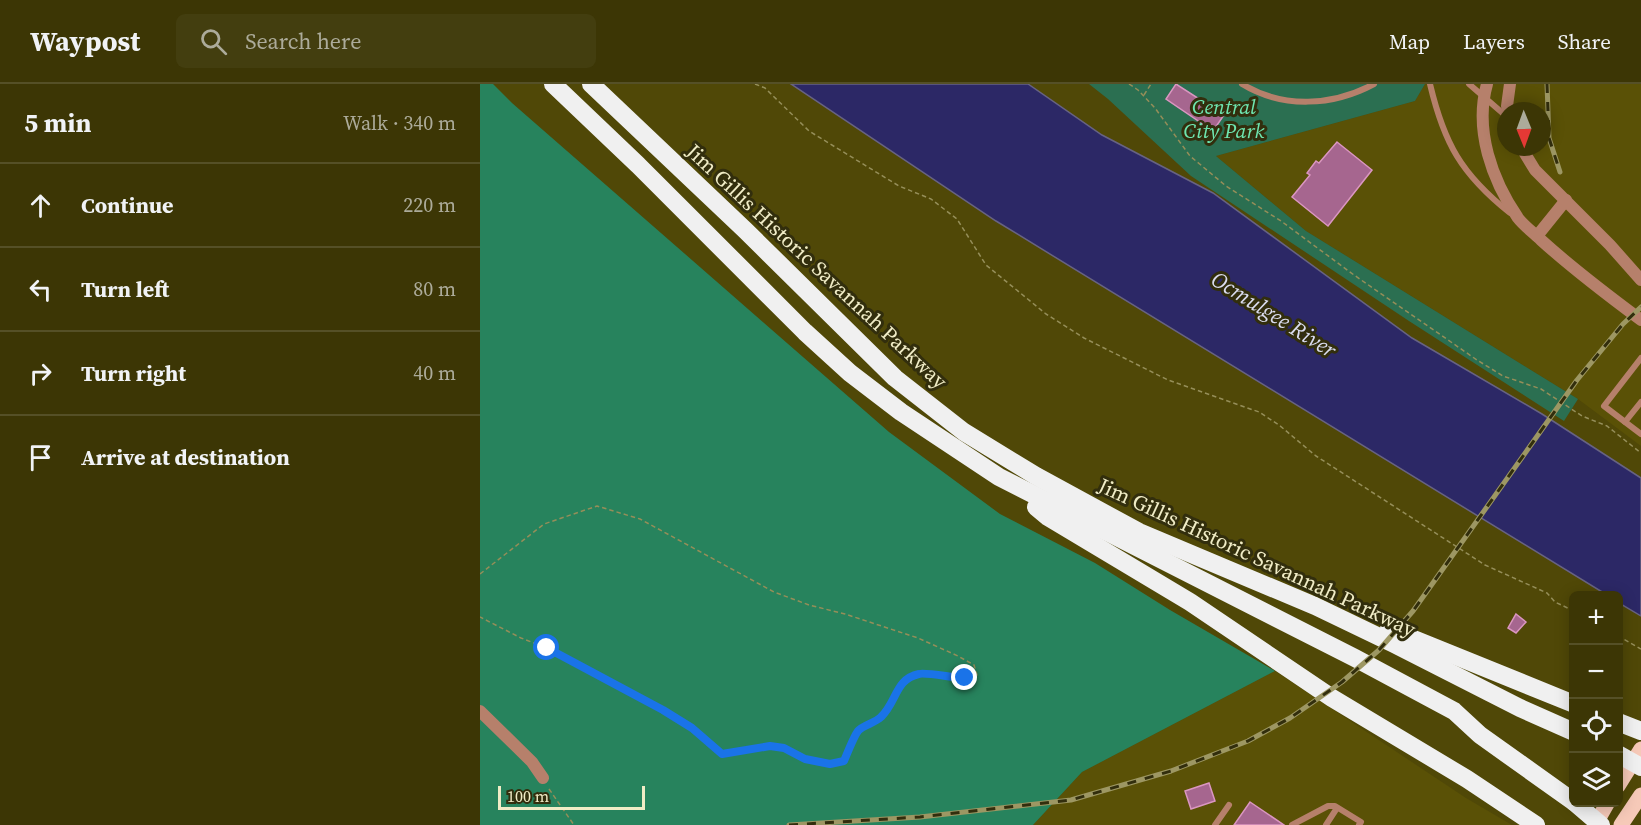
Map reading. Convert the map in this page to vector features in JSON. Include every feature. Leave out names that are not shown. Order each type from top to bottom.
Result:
[{"type":"highway","name":"Jim Gillis Historic Savannah Parkway","points":[[553,84],[638,165],[805,332],[850,373],[901,412],[999,477],[1355,658],[1454,711],[1480,735],[1569,798]]},
{"type":"highway","name":"Jim Gillis Historic Savannah Parkway","points":[[591,84],[745,230],[895,378],[964,432],[1036,476],[1139,532],[1315,606],[1569,730]]},
{"type":"highway","points":[[999,477],[1048,517],[1190,602],[1332,698],[1467,779],[1536,825]]},
{"type":"highway","points":[[1315,606],[1375,623],[1569,702]]},
{"type":"highway","points":[[1623,724],[1641,730]]},
{"type":"highway","points":[[1623,757],[1641,767]]},
{"type":"highway","name":"Jim Gillis Historic Savannah Parkway","points":[[1580,807],[1601,825]]},
{"type":"main road","points":[[1623,778],[1641,749]]},
{"type":"main road","points":[[1621,825],[1641,795]]},
{"type":"main road","points":[[1595,825],[1605,807]]},
{"type":"street","points":[[1508,102],[1510,84]]},
{"type":"street","points":[[1485,90],[1483,121],[1487,153],[1496,178],[1519,220],[1578,273],[1641,320]]},
{"type":"street","points":[[1526,156],[1535,171],[1566,200],[1641,280]]},
{"type":"street","points":[[1538,236],[1566,200]]},
{"type":"street","points":[[480,711],[532,762],[543,778]]},
{"type":"lane","points":[[1242,84],[1280,99],[1308,103],[1339,98],[1374,84]]},
{"type":"lane","points":[[1430,84],[1441,126],[1460,162],[1484,189],[1519,220]]},
{"type":"lane","points":[[1469,84],[1485,90],[1497,105]]},
{"type":"lane","points":[[1641,358],[1604,406],[1641,434]]},
{"type":"lane","points":[[1625,422],[1641,402]]},
{"type":"lane","points":[[1215,825],[1229,805]]},
{"type":"lane","points":[[1292,825],[1328,806],[1337,808],[1361,822],[1359,825]]},
{"type":"lane","points":[[1326,825],[1337,808]]},
{"type":"path","points":[[755,84],[765,88],[809,131],[899,186],[931,199],[957,219],[986,265],[1047,314],[1084,338],[1168,380],[1259,412],[1280,425],[1316,456],[1485,565],[1547,593],[1555,602],[1569,609]]},
{"type":"path","points":[[1129,84],[1155,108],[1190,156],[1226,186],[1281,221],[1354,275],[1478,360],[1503,375],[1541,389],[1582,416],[1607,426],[1641,453]]},
{"type":"path","points":[[1144,96],[1151,84]]},
{"type":"path","points":[[480,574],[544,524],[597,506],[640,519],[774,592],[939,647],[974,666],[977,675],[965,678],[921,673],[904,680],[897,689],[891,706],[879,718],[858,731],[844,761],[830,764],[805,759],[784,748],[770,746],[722,754],[692,728],[663,710],[547,648],[521,638],[480,617]]},
{"type":"path","points":[[1623,639],[1641,649]]},
{"type":"path","points":[[543,778],[574,825]]},
{"type":"shaded area","points":[[1425,84],[1641,84],[1641,446],[1578,399],[1306,231],[1216,156],[1415,101]]},
{"type":"shaded area","points":[[1275,671],[1466,798],[1512,825],[1033,825],[1082,772]]},
{"type":"green space","points":[[480,84],[493,84],[889,432],[1000,514],[1095,563],[1275,671],[1082,772],[1033,825],[480,825]]},
{"type":"green space","name":"Central City Park","points":[[1089,84],[1425,84],[1415,101],[1216,156],[1306,231],[1578,399],[1564,421],[1191,176]]},
{"type":"water","name":"Ocmulgee River","points":[[791,84],[1028,84],[1102,135],[1213,193],[1412,338],[1542,414],[1641,478],[1641,616],[1623,605],[1623,591],[1600,591],[996,221]]},
{"type":"building","points":[[1176,84],[1224,115],[1213,131],[1166,99]]},
{"type":"building","points":[[1337,142],[1372,170],[1328,226],[1292,197],[1310,175],[1307,173],[1316,161],[1319,163]]},
{"type":"building","points":[[1516,614],[1526,622],[1516,633],[1508,628]]},
{"type":"building","points":[[1209,783],[1215,801],[1191,809],[1185,791]]},
{"type":"building","points":[[1250,802],[1284,825],[1234,825]]},
{"type":"railway","points":[[1547,84],[1549,138],[1560,172]]},
{"type":"railway","points":[[789,825],[920,817],[1071,800],[1171,771],[1248,741],[1290,718],[1342,682],[1379,650],[1413,611],[1577,380],[1623,324],[1641,307]]},
{"type":"route","points":[[547,648],[663,710],[692,728],[722,754],[770,746],[784,748],[805,759],[830,764],[844,761],[858,731],[879,718],[891,706],[897,689],[904,680],[921,673],[965,678]]}]
